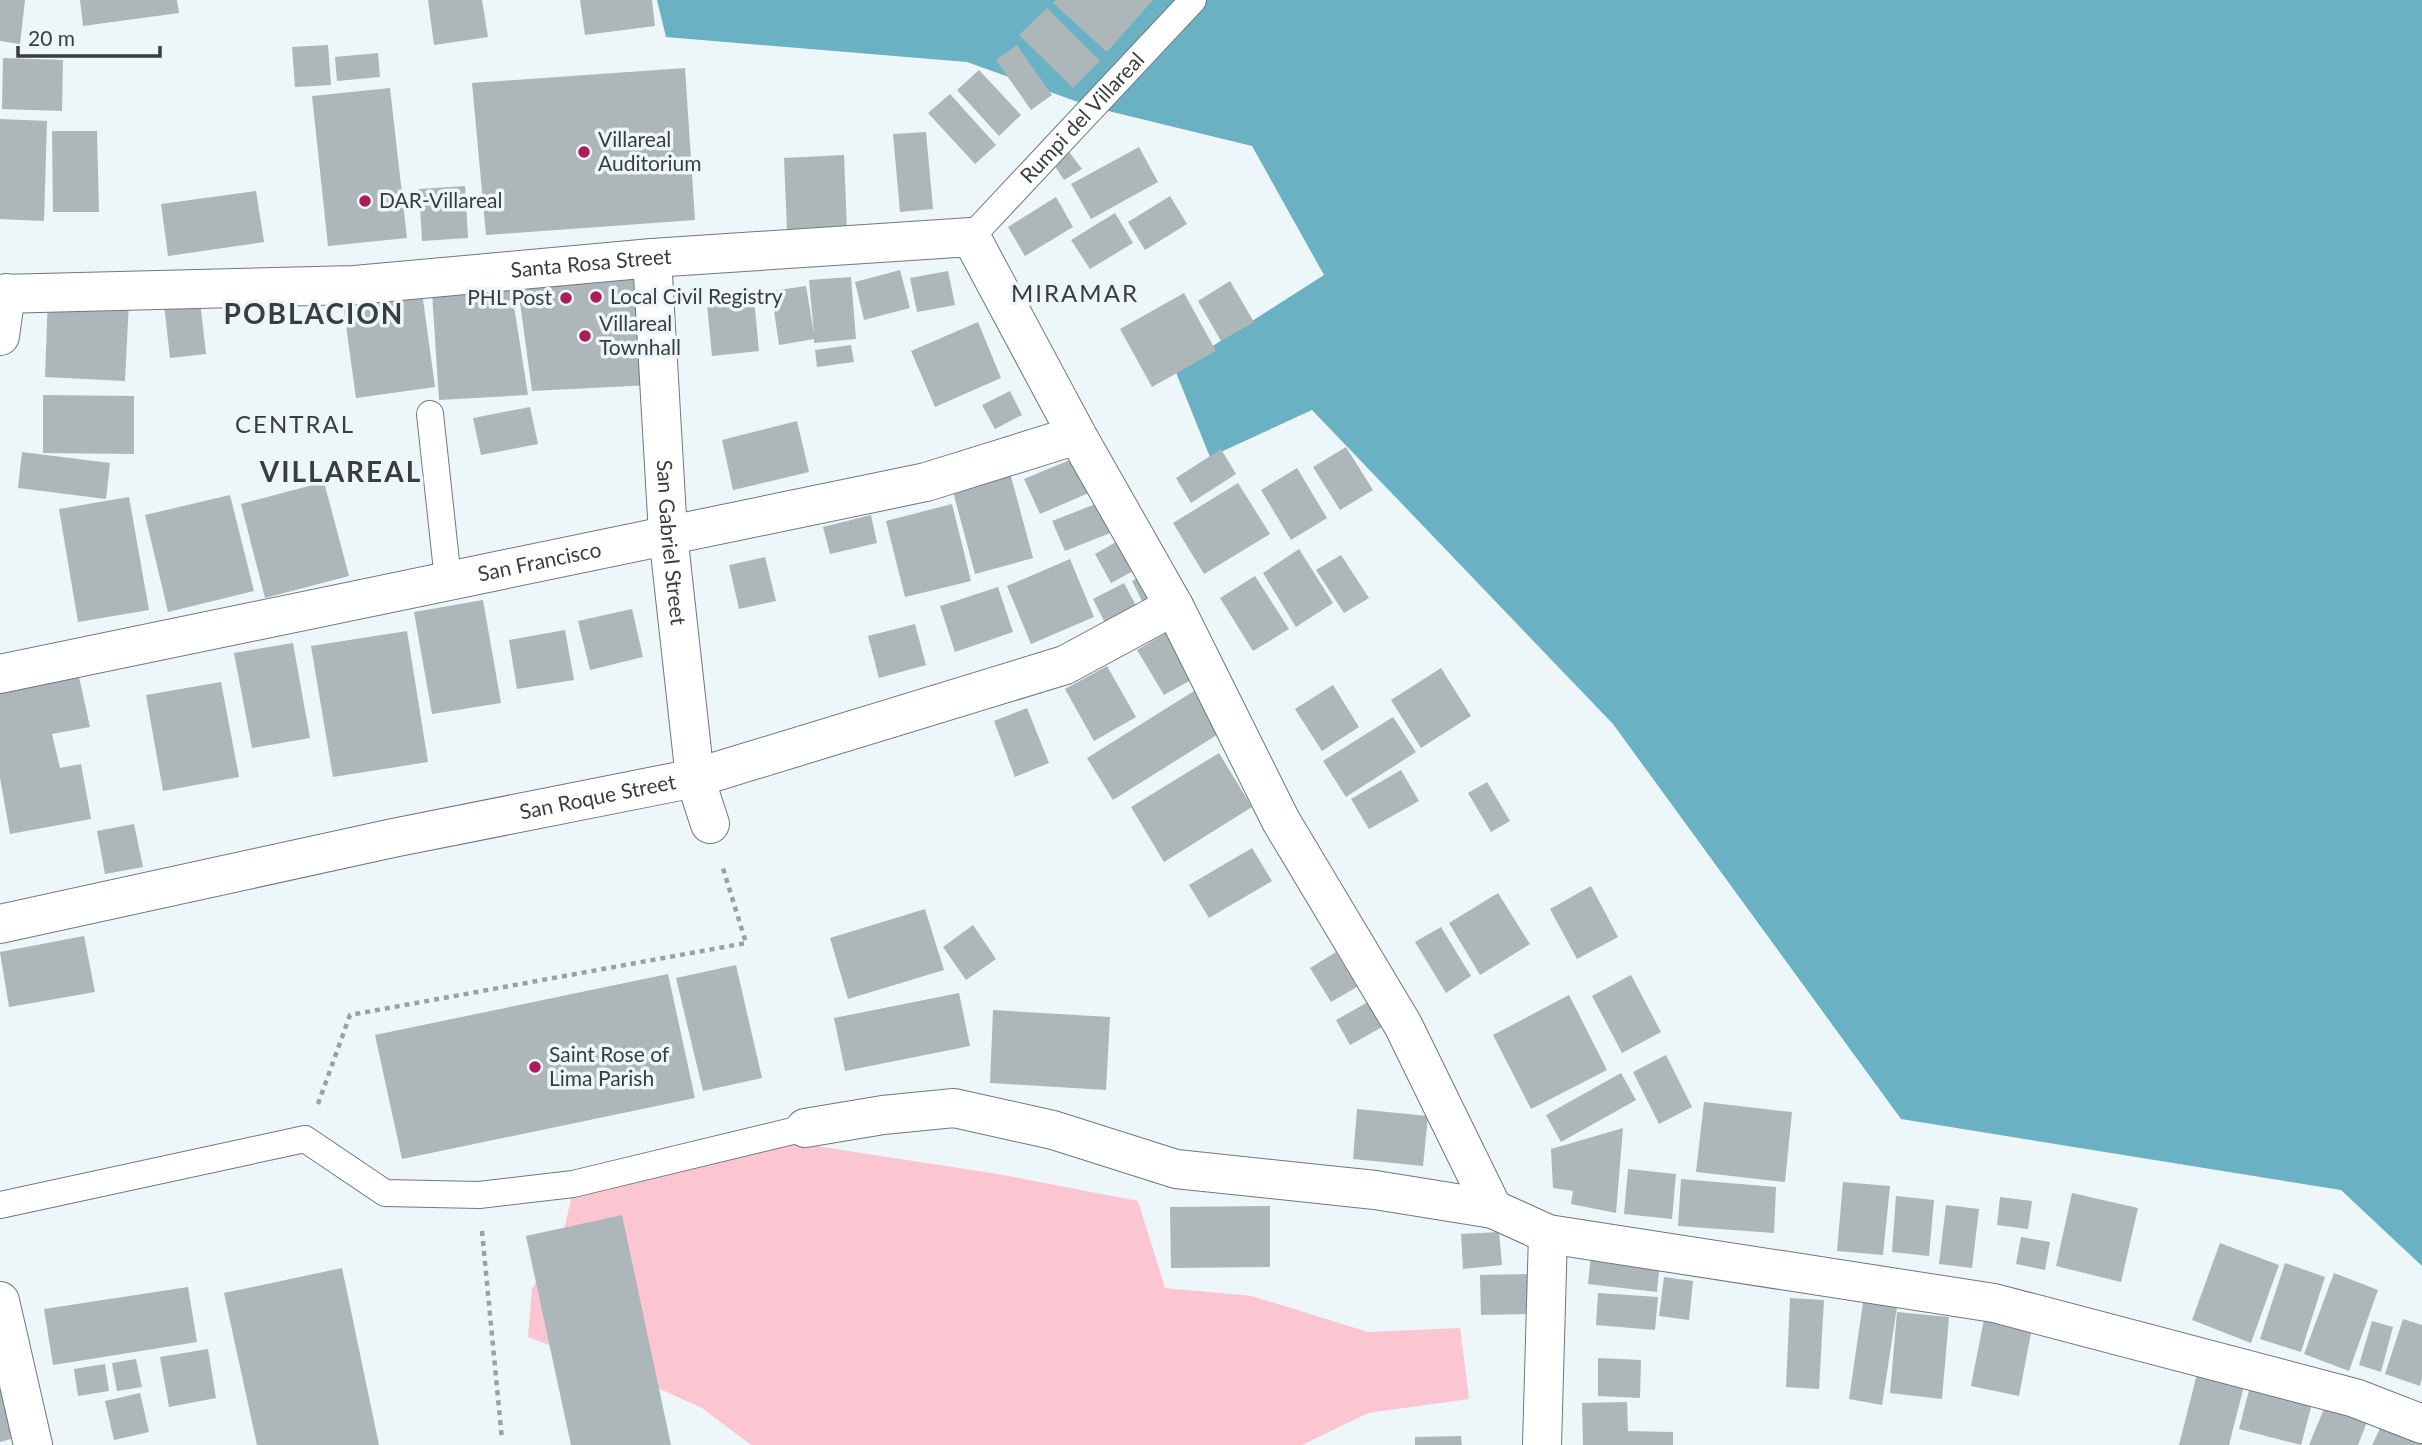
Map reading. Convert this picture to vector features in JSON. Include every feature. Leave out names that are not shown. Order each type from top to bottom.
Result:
[{"type":"street","name":"Santa Rosa Street","points":[[3,294],[355,285],[652,258],[971,237]]},
{"type":"street","points":[[971,237],[1077,435],[1174,606],[1281,821],[1403,1025],[1493,1209]]},
{"type":"street","name":"San Gabriel Street","points":[[652,258],[668,534],[695,778],[710,824]]},
{"type":"street","points":[[0,336],[3,294]]},
{"type":"street","name":"San Francisco","points":[[0,674],[926,482],[1077,435]]},
{"type":"street","name":"San Roque Street","points":[[0,924],[393,838],[695,778],[1065,665],[1174,606]]},
{"type":"street","points":[[805,1128],[883,1115],[954,1108],[1053,1130],[1176,1169],[1375,1190],[1493,1209],[1548,1234],[1994,1303],[2355,1398],[2422,1424]]},
{"type":"street","points":[[1542,1445],[1548,1234]]},
{"type":"street","points":[[0,1301],[33,1445]]},
{"type":"lane","name":"Rumpi del Villareal","points":[[971,237],[1193,0]]},
{"type":"lane","points":[[430,414],[448,580]]},
{"type":"lane","points":[[0,1205],[305,1139],[386,1194],[479,1195],[573,1184],[805,1128]]},
{"type":"path","points":[[305,1139],[349,1015],[746,943],[710,824]]},
{"type":"path","points":[[479,1195],[502,1440]]},
{"type":"shaded area","points":[[764,1138],[998,1174],[1138,1201],[1165,1288],[1252,1296],[1368,1332],[1460,1328],[1469,1399],[1368,1413],[1302,1445],[751,1445],[702,1408],[633,1377],[528,1337],[532,1289],[562,1239],[572,1195]]},
{"type":"water","points":[[657,0],[2422,0],[2422,1266],[2341,1190],[1901,1119],[1613,724],[1312,410],[1210,457],[1175,370],[1324,275],[1252,146],[1092,107],[967,62],[666,37]]},
{"type":"building","points":[[0,0],[25,0],[20,44],[0,41]]},
{"type":"building","points":[[80,0],[177,0],[179,13],[83,26]]},
{"type":"building","points":[[428,0],[482,0],[488,37],[434,45]]},
{"type":"building","points":[[580,0],[652,0],[655,26],[585,35]]},
{"type":"building","points":[[1056,0],[1153,0],[1107,52],[1053,3]]},
{"type":"building","points":[[1047,8],[1100,61],[1073,88],[1019,35]]},
{"type":"building","points":[[328,45],[331,85],[295,87],[292,47]]},
{"type":"building","points":[[1017,45],[1052,95],[1031,110],[996,60]]},
{"type":"building","points":[[378,53],[380,77],[337,81],[335,57]]},
{"type":"building","points":[[3,58],[63,60],[62,111],[2,109]]},
{"type":"building","name":"Villareal Auditorium","points":[[685,68],[695,220],[486,235],[472,83]]},
{"type":"building","points":[[979,70],[1021,115],[999,136],[957,90]]},
{"type":"building","points":[[390,88],[407,238],[328,246],[312,96]]},
{"type":"building","points":[[950,94],[996,145],[975,164],[928,113]]},
{"type":"building","points":[[0,119],[47,121],[44,221],[0,219]]},
{"type":"building","points":[[52,131],[97,131],[99,212],[53,212]]},
{"type":"building","points":[[926,132],[933,209],[900,212],[893,134]]},
{"type":"building","points":[[1064,145],[1082,169],[1064,180],[1048,156]]},
{"type":"building","points":[[1139,147],[1158,182],[1091,219],[1071,184]]},
{"type":"building","points":[[844,155],[847,230],[787,231],[784,158]]},
{"type":"building","points":[[465,186],[468,238],[422,241],[419,189]]},
{"type":"building","points":[[256,191],[264,242],[168,256],[161,204]]},
{"type":"building","points":[[1170,196],[1187,224],[1145,250],[1128,222]]},
{"type":"building","points":[[1056,197],[1073,227],[1025,256],[1008,227]]},
{"type":"building","points":[[1115,213],[1133,243],[1090,269],[1071,240]]},
{"type":"building","points":[[900,270],[910,308],[864,320],[855,282]]},
{"type":"building","points":[[948,271],[955,305],[917,312],[910,278]]},
{"type":"building","name":"Villareal Townhall","points":[[638,275],[651,385],[532,391],[518,288]]},
{"type":"building","points":[[851,277],[856,339],[814,343],[814,339],[779,345],[771,291],[806,286],[814,334],[809,280]]},
{"type":"building","points":[[1230,281],[1254,322],[1221,341],[1198,301]]},
{"type":"building","points":[[511,287],[528,395],[439,400],[432,293]]},
{"type":"building","points":[[422,292],[435,387],[356,398],[343,304]]},
{"type":"building","points":[[1184,293],[1216,351],[1152,387],[1120,329]]},
{"type":"building","points":[[48,297],[129,301],[125,381],[45,377]]},
{"type":"building","points":[[754,299],[759,351],[712,356],[707,304]]},
{"type":"building","points":[[200,301],[206,354],[170,358],[164,305]]},
{"type":"building","points":[[978,322],[1001,378],[935,407],[911,351]]},
{"type":"building","points":[[851,345],[854,362],[817,367],[815,350]]},
{"type":"building","points":[[1010,391],[1022,415],[995,429],[982,405]]},
{"type":"building","points":[[43,395],[134,396],[134,454],[43,453]]},
{"type":"building","points":[[530,407],[538,444],[481,455],[473,418]]},
{"type":"building","points":[[797,421],[809,472],[733,490],[722,440]]},
{"type":"building","points":[[1346,447],[1373,490],[1340,510],[1313,467]]},
{"type":"building","points":[[1221,449],[1236,474],[1191,503],[1176,478]]},
{"type":"building","points":[[22,452],[110,463],[106,499],[18,488]]},
{"type":"building","points":[[1077,457],[1091,492],[1040,514],[1024,479]]},
{"type":"building","points":[[1297,468],[1327,518],[1291,540],[1261,490]]},
{"type":"building","points":[[1009,469],[1033,558],[975,574],[951,484]]},
{"type":"building","points":[[324,482],[349,576],[265,598],[241,504]]},
{"type":"building","points":[[1238,483],[1270,534],[1204,574],[1173,523]]},
{"type":"building","points":[[230,495],[254,591],[168,612],[145,515]]},
{"type":"building","points":[[129,497],[149,610],[78,622],[59,509]]},
{"type":"building","points":[[1098,503],[1110,533],[1065,551],[1052,521]]},
{"type":"building","points":[[952,504],[971,581],[905,597],[886,521]]},
{"type":"building","points":[[871,515],[877,543],[830,554],[823,527]]},
{"type":"building","points":[[1130,534],[1146,564],[1111,583],[1095,554]]},
{"type":"building","points":[[1299,549],[1333,603],[1296,627],[1263,573]]},
{"type":"building","points":[[1341,555],[1369,598],[1344,613],[1316,570]]},
{"type":"building","points":[[765,557],[776,601],[739,609],[729,565]]},
{"type":"building","points":[[1070,559],[1094,617],[1031,644],[1007,586]]},
{"type":"building","points":[[1151,571],[1163,595],[1144,605],[1132,581]]},
{"type":"building","points":[[1255,576],[1289,629],[1253,651],[1220,598]]},
{"type":"building","points":[[1124,583],[1140,613],[1108,629],[1093,599]]},
{"type":"building","points":[[998,587],[1013,632],[955,652],[940,606]]},
{"type":"building","points":[[483,600],[501,703],[432,714],[414,612]]},
{"type":"building","points":[[632,609],[643,657],[590,670],[578,621]]},
{"type":"building","points":[[915,624],[926,665],[879,678],[868,636]]},
{"type":"building","points":[[565,630],[574,680],[517,689],[509,640]]},
{"type":"building","points":[[1171,630],[1198,676],[1164,695],[1137,650]]},
{"type":"building","points":[[407,631],[428,762],[333,777],[311,646]]},
{"type":"building","points":[[293,643],[310,738],[252,748],[234,653]]},
{"type":"building","points":[[1107,666],[1136,717],[1094,741],[1065,689]]},
{"type":"building","points":[[1441,668],[1471,716],[1421,748],[1391,700]]},
{"type":"building","points":[[79,677],[90,727],[52,734],[60,768],[81,764],[91,819],[10,834],[0,778],[0,692]]},
{"type":"building","points":[[221,682],[239,777],[163,791],[146,695]]},
{"type":"building","points":[[1333,685],[1359,727],[1322,751],[1295,709]]},
{"type":"building","points":[[1202,686],[1228,728],[1113,800],[1087,758]]},
{"type":"building","points":[[1027,708],[1049,763],[1015,777],[994,721]]},
{"type":"building","points":[[1393,717],[1416,752],[1346,797],[1323,761]]},
{"type":"building","points":[[1219,753],[1252,807],[1164,862],[1131,807]]},
{"type":"building","points":[[1401,770],[1419,801],[1369,829],[1351,799]]},
{"type":"building","points":[[1487,782],[1510,821],[1491,832],[1468,793]]},
{"type":"building","points":[[134,824],[143,867],[105,874],[97,831]]},
{"type":"building","points":[[1252,848],[1272,881],[1209,918],[1189,885]]},
{"type":"building","points":[[1591,886],[1618,937],[1577,959],[1550,909]]},
{"type":"building","points":[[1498,893],[1530,944],[1480,975],[1449,923]]},
{"type":"building","points":[[925,909],[944,970],[848,999],[830,938]]},
{"type":"building","points":[[973,925],[996,959],[966,980],[943,947]]},
{"type":"building","points":[[1441,927],[1471,976],[1446,993],[1415,942]]},
{"type":"building","points":[[84,936],[95,992],[9,1007],[0,952]]},
{"type":"building","points":[[1336,952],[1357,987],[1331,1002],[1310,968]]},
{"type":"building","points":[[736,965],[762,1078],[703,1091],[676,978]]},
{"type":"building","name":"Saint Rose of Lima Parish","points":[[668,974],[695,1098],[402,1159],[375,1035]]},
{"type":"building","points":[[1631,975],[1661,1032],[1622,1053],[1592,996]]},
{"type":"building","points":[[959,993],[970,1046],[845,1071],[834,1018]]},
{"type":"building","points":[[1569,995],[1607,1070],[1531,1109],[1493,1035]]},
{"type":"building","points":[[1377,997],[1391,1022],[1350,1045],[1336,1020]]},
{"type":"building","points":[[993,1010],[1110,1017],[1106,1090],[990,1083]]},
{"type":"building","points":[[1666,1055],[1692,1107],[1659,1124],[1633,1072]]},
{"type":"building","points":[[1621,1073],[1636,1100],[1561,1142],[1546,1115]]},
{"type":"building","points":[[1704,1102],[1792,1112],[1785,1182],[1696,1172]]},
{"type":"building","points":[[1357,1109],[1428,1116],[1423,1166],[1353,1159]]},
{"type":"building","points":[[1623,1128],[1616,1213],[1571,1204],[1573,1191],[1553,1188],[1551,1149]]},
{"type":"building","points":[[1628,1169],[1676,1174],[1672,1219],[1624,1214]]},
{"type":"building","points":[[1681,1179],[1776,1187],[1774,1233],[1678,1226]]},
{"type":"building","points":[[1843,1182],[1890,1186],[1883,1255],[1837,1251]]},
{"type":"building","points":[[2072,1193],[2138,1208],[2121,1282],[2056,1266]]},
{"type":"building","points":[[1896,1196],[1934,1200],[1929,1256],[1892,1252]]},
{"type":"building","points":[[2000,1197],[2032,1201],[2028,1229],[1997,1225]]},
{"type":"building","points":[[1946,1205],[1979,1209],[1972,1268],[1939,1264]]},
{"type":"building","points":[[1270,1206],[1270,1267],[1171,1268],[1170,1207]]},
{"type":"building","points":[[622,1215],[671,1445],[571,1445],[526,1236]]},
{"type":"building","points":[[1499,1232],[1502,1265],[1463,1269],[1461,1234]]},
{"type":"building","points":[[2021,1237],[2050,1242],[2045,1270],[2016,1264]]},
{"type":"building","points":[[2220,1243],[2279,1265],[2251,1343],[2192,1320]]},
{"type":"building","points":[[1592,1245],[1661,1253],[1657,1292],[1588,1284]]},
{"type":"building","points":[[2285,1263],[2325,1277],[2301,1352],[2260,1339]]},
{"type":"building","points":[[342,1268],[379,1445],[257,1445],[224,1293]]},
{"type":"building","points":[[2334,1273],[2378,1290],[2349,1371],[2304,1354]]},
{"type":"building","points":[[1531,1274],[1532,1314],[1481,1315],[1480,1275]]},
{"type":"building","points":[[1664,1277],[1693,1281],[1689,1320],[1659,1316]]},
{"type":"building","points":[[188,1287],[197,1342],[53,1365],[44,1309]]},
{"type":"building","points":[[1865,1289],[1899,1294],[1882,1405],[1849,1399]]},
{"type":"building","points":[[1598,1293],[1658,1297],[1655,1330],[1596,1325]]},
{"type":"building","points":[[1790,1298],[1824,1300],[1819,1389],[1786,1387]]},
{"type":"building","points":[[1897,1312],[1949,1317],[1942,1399],[1890,1393]]},
{"type":"building","points":[[1984,1319],[2032,1328],[2019,1396],[1971,1386]]},
{"type":"building","points":[[2403,1319],[2422,1325],[2420,1386],[2385,1374]]},
{"type":"building","points":[[2372,1321],[2393,1327],[2381,1372],[2359,1365]]},
{"type":"building","points":[[208,1349],[216,1398],[169,1407],[160,1357]]},
{"type":"building","points":[[1598,1358],[1641,1360],[1640,1398],[1598,1396]]},
{"type":"building","points":[[136,1359],[142,1387],[117,1391],[112,1363]]},
{"type":"building","points":[[105,1364],[109,1391],[78,1396],[74,1369]]},
{"type":"building","points":[[2198,1370],[2245,1382],[2229,1445],[2179,1445]]},
{"type":"building","points":[[0,1374],[18,1437],[0,1442]]},
{"type":"building","points":[[2252,1379],[2314,1396],[2301,1445],[2239,1429]]},
{"type":"building","points":[[140,1393],[149,1432],[114,1440],[105,1401]]},
{"type":"building","points":[[1627,1402],[1628,1431],[1673,1432],[1673,1445],[1583,1445],[1582,1403]]},
{"type":"building","points":[[2326,1404],[2367,1422],[2358,1445],[2309,1445]]},
{"type":"building","points":[[2388,1412],[2422,1427],[2422,1445],[2372,1445]]},
{"type":"building","points":[[1461,1436],[1462,1445],[1415,1445],[1415,1437]]},
{"type":"place","name":"Villareal Auditorium","points":[[584,152]]},
{"type":"place","name":"DAR-Villareal","points":[[365,201]]},
{"type":"place","name":"Local Civil Registry","points":[[596,297]]},
{"type":"place","name":"PHL Post","points":[[566,298]]},
{"type":"place","name":"Villareal Townhall","points":[[585,336]]},
{"type":"place","name":"Saint Rose of Lima Parish","points":[[535,1067]]},
{"type":"district","name":"MIRAMAR","points":[[1075,294]]},
{"type":"district","name":"POBLACION","points":[[314,314]]},
{"type":"district","name":"CENTRAL","points":[[295,425]]},
{"type":"district","name":"VILLAREAL","points":[[341,472]]}]
